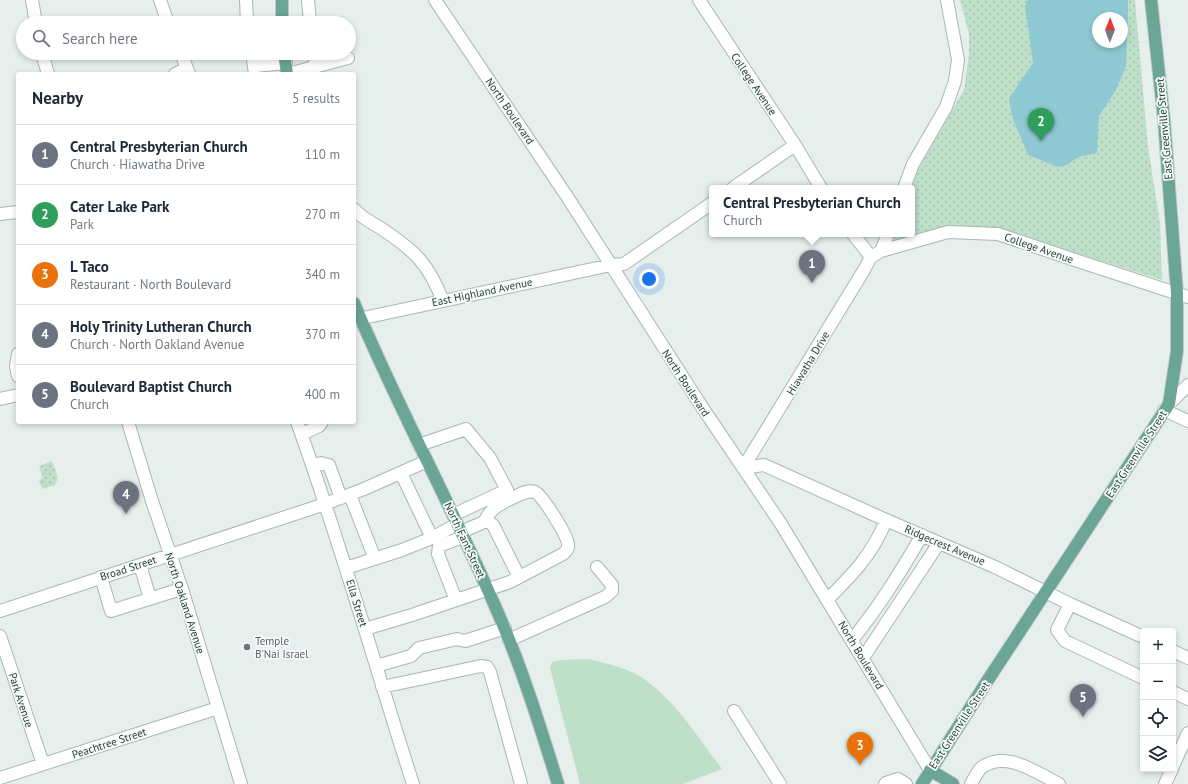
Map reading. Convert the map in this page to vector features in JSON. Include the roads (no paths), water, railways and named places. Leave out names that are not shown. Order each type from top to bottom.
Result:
[{"type":"main road","points":[[282,0],[282,16]]},
{"type":"main road","name":"East Greenville Street","points":[[922,784],[1045,592],[1167,407],[1177,351],[1182,295],[1151,0]]},
{"type":"main road","name":"North Fant Street","points":[[357,320],[375,353],[427,461],[505,628],[529,692],[558,784]]},
{"type":"main road","points":[[930,770],[953,784]]},
{"type":"street","points":[[32,0],[35,16]]},
{"type":"street","points":[[160,0],[166,16]]},
{"type":"street","points":[[246,0],[247,16]]},
{"type":"street","points":[[308,0],[309,16]]},
{"type":"street","name":"North Boulevard","points":[[435,0],[611,265],[702,407],[781,524],[930,770]]},
{"type":"street","name":"College Avenue","points":[[699,0],[819,185]]},
{"type":"street","points":[[905,185],[913,164],[946,107],[955,81],[958,60],[947,0]]},
{"type":"street","points":[[44,60],[47,72]]},
{"type":"street","points":[[183,60],[188,71]]},
{"type":"street","points":[[253,60],[254,70],[286,66],[316,67],[341,60]]},
{"type":"street","points":[[315,60],[316,67]]},
{"type":"street","points":[[738,185],[795,146]]},
{"type":"street","name":"East Highland Avenue","points":[[357,320],[611,265],[624,264],[709,205]]},
{"type":"street","points":[[356,210],[405,244],[424,262],[436,282],[443,301]]},
{"type":"street","points":[[0,214],[16,212]]},
{"type":"street","name":"College Avenue","points":[[876,254],[948,232],[998,234],[1182,295]]},
{"type":"street","points":[[856,237],[876,254]]},
{"type":"street","name":"Hiawatha Drive","points":[[743,468],[864,270],[886,237]]},
{"type":"street","points":[[1188,385],[1167,407],[1188,421]]},
{"type":"street","points":[[0,399],[16,395]]},
{"type":"street","name":"North Oakland Avenue","points":[[129,424],[182,589],[241,784]]},
{"type":"street","name":"Ella Street","points":[[299,424],[346,568],[413,784]]},
{"type":"street","points":[[302,434],[320,424]]},
{"type":"street","points":[[419,445],[466,429],[490,458],[507,490],[458,527],[439,546],[438,554],[456,600]]},
{"type":"street","name":"Broad Street","points":[[0,611],[325,504],[427,461]]},
{"type":"street","points":[[312,465],[321,463],[329,465],[346,496],[375,559]]},
{"type":"street","name":"Ridgecrest Avenue","points":[[743,468],[764,466],[995,567],[1070,604],[1140,636]]},
{"type":"street","points":[[401,473],[432,538]]},
{"type":"street","points":[[365,630],[510,582],[563,554],[568,548],[566,536],[545,502],[535,493],[524,493],[494,507],[489,512],[484,522]]},
{"type":"street","points":[[827,600],[870,553],[877,542],[886,520]]},
{"type":"street","points":[[346,568],[402,550],[458,527],[489,522],[493,525],[519,577]]},
{"type":"street","points":[[852,640],[899,574],[922,536]]},
{"type":"street","points":[[863,658],[939,543]]},
{"type":"street","points":[[140,565],[150,598]]},
{"type":"street","points":[[509,640],[604,597],[612,591],[612,585],[597,567]]},
{"type":"street","points":[[101,577],[112,611],[182,589]]},
{"type":"street","points":[[1070,604],[1057,630],[1065,641],[1140,677]]},
{"type":"street","points":[[376,666],[411,656],[419,648],[457,640],[465,641],[505,628]]},
{"type":"street","name":"Park Avenue","points":[[0,636],[43,764]]},
{"type":"street","points":[[1176,652],[1188,658]]},
{"type":"street","points":[[382,687],[481,666],[487,667],[490,672],[521,784]]},
{"type":"street","points":[[1176,693],[1188,699]]},
{"type":"street","name":"Peachtree Street","points":[[0,778],[218,708]]},
{"type":"street","points":[[734,711],[780,784]]},
{"type":"street","points":[[1176,759],[1188,733]]},
{"type":"street","points":[[971,784],[981,768],[996,761],[1013,761],[1059,784]]},
{"type":"street","points":[[1165,784],[1171,772]]},
{"type":"street","points":[[885,784],[898,779],[906,784]]},
{"type":"water","points":[[1028,0],[1128,0],[1128,12],[1092,12],[1092,48],[1127,48],[1126,66],[1116,90],[1099,116],[1097,153],[1078,157],[1067,165],[1058,167],[1028,155],[1012,116],[1009,98],[1033,63],[1025,6]]},
{"type":"place","name":"Cater Lake Park","points":[[1041,141]]},
{"type":"place","name":"Central Presbyterian Church","points":[[812,283]]},
{"type":"place","name":"Holy Trinity Lutheran Church","points":[[126,514]]},
{"type":"place","name":"Temple B'Nai Israel","points":[[247,647]]},
{"type":"place","name":"Boulevard Baptist Church","points":[[1083,717]]},
{"type":"place","name":"L Taco","points":[[860,765]]}]
